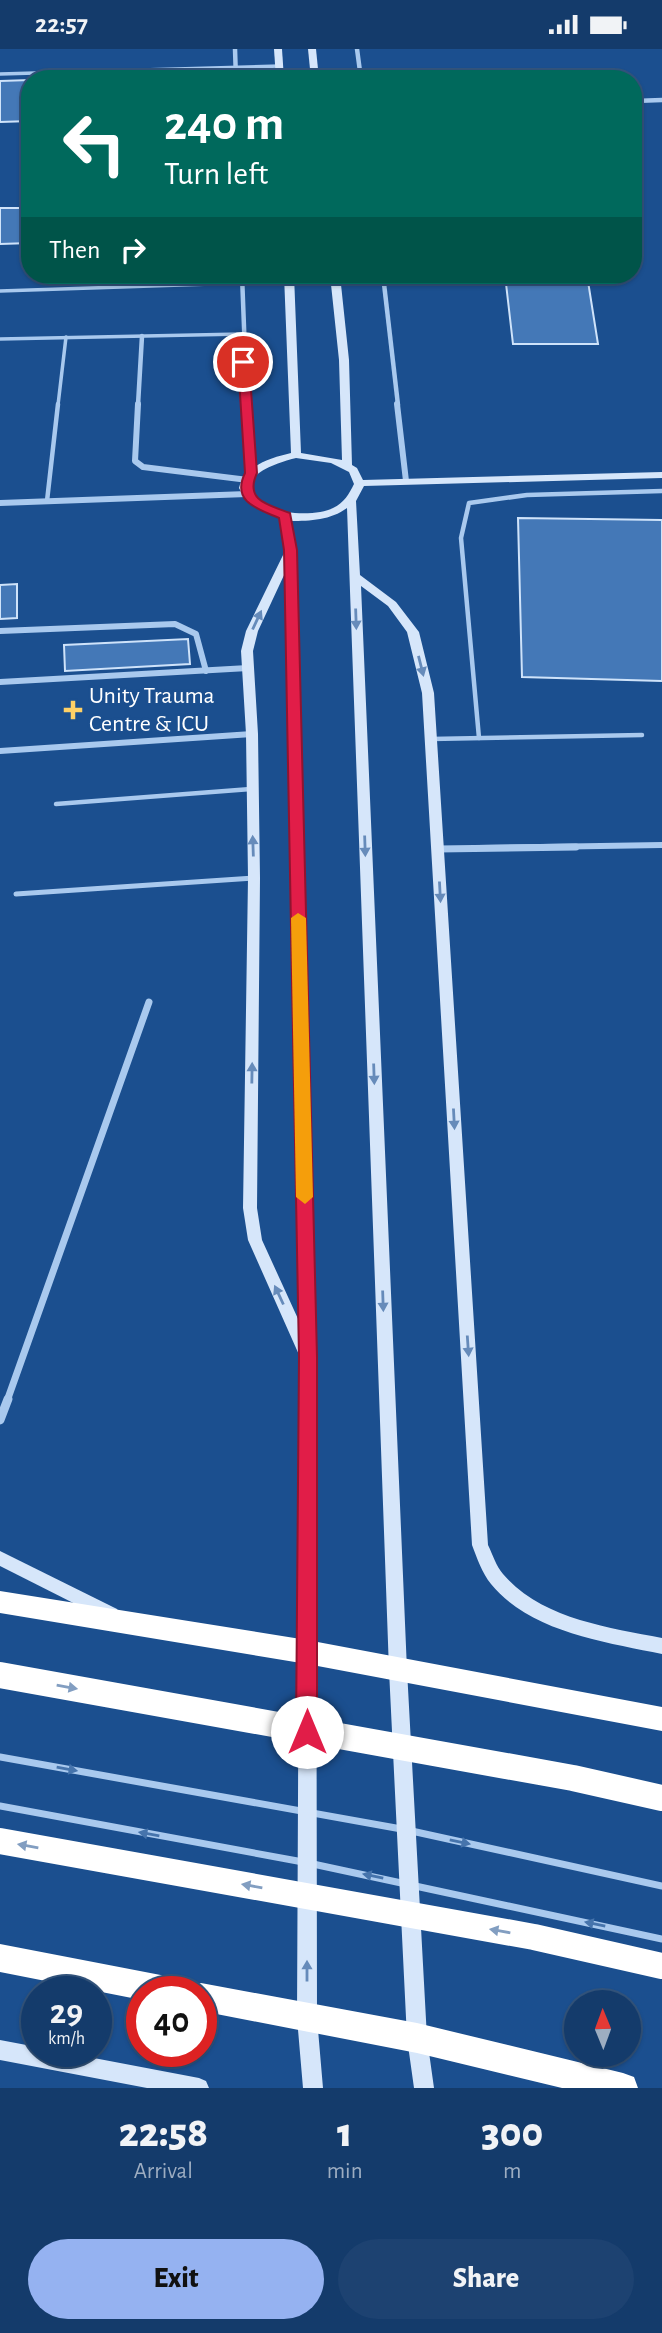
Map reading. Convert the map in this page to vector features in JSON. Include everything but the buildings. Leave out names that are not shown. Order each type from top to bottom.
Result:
[{"type":"highway","points":[[0,1601],[307,1652],[662,1719]]},
{"type":"highway","points":[[0,1675],[545,1773],[662,1798]]},
{"type":"highway","points":[[0,1840],[534,1937],[662,1966]]},
{"type":"highway","points":[[0,1958],[126,1982]]},
{"type":"highway","points":[[217,2000],[417,2038],[623,2088]]},
{"type":"street","points":[[235,49],[236,68]]},
{"type":"street","points":[[278,49],[280,70]]},
{"type":"street","points":[[312,49],[314,70]]},
{"type":"street","points":[[357,49],[360,70]]},
{"type":"street","points":[[642,101],[662,100]]},
{"type":"street","points":[[142,336],[135,461],[143,467],[249,476],[277,458],[296,455],[332,459],[347,465],[356,473],[360,482],[359,493],[340,510],[323,515],[285,516],[256,504],[247,494],[249,476],[242,284]]},
{"type":"street","points":[[289,284],[296,455]]},
{"type":"street","points":[[336,284],[344,359],[347,465]]},
{"type":"street","points":[[384,284],[406,481]]},
{"type":"street","points":[[360,482],[662,475]]},
{"type":"street","points":[[0,503],[247,494]]},
{"type":"street","points":[[352,502],[398,1670],[417,2038],[424,2088]]},
{"type":"street","points":[[285,516],[290,550],[308,1357],[307,2018],[313,2088]]},
{"type":"street","points":[[290,550],[252,631],[247,651],[252,734],[254,878],[250,1208],[255,1240],[308,1357]]},
{"type":"street","points":[[354,575],[392,604],[413,632],[428,693],[480,1545],[496,1578],[534,1610],[595,1632],[662,1646]]},
{"type":"street","points":[[0,631],[175,624],[189,627],[198,634],[206,671]]},
{"type":"street","points":[[0,682],[248,668]]},
{"type":"street","points":[[0,751],[252,734]]},
{"type":"street","points":[[438,849],[662,845]]},
{"type":"street","points":[[0,1420],[149,1002]]},
{"type":"street","points":[[0,1558],[128,1623]]},
{"type":"street","points":[[0,2050],[200,2088]]},
{"type":"lane","points":[[157,70],[280,65]]},
{"type":"lane","points":[[0,74],[21,73]]},
{"type":"lane","points":[[0,291],[212,284]]},
{"type":"lane","points":[[0,339],[242,334]]},
{"type":"lane","points":[[47,501],[66,337]]},
{"type":"lane","points":[[479,738],[461,538],[469,503],[527,495],[662,491]]},
{"type":"lane","points":[[431,739],[642,735]]},
{"type":"lane","points":[[55,804],[252,789]]},
{"type":"lane","points":[[16,894],[254,878]]},
{"type":"lane","points":[[0,1757],[407,1830],[662,1885]]},
{"type":"lane","points":[[0,1807],[307,1863],[662,1939]]},
{"type":"slow traffic","points":[[298,918],[305,1197]]},
{"type":"place","name":"Unity Trauma Centre & ICU","points":[[73,710]]},
{"type":"route","points":[[243,362],[251,473],[246,483],[247,494],[256,504],[268,511],[285,516],[290,550],[308,1357],[307,1732]]}]
